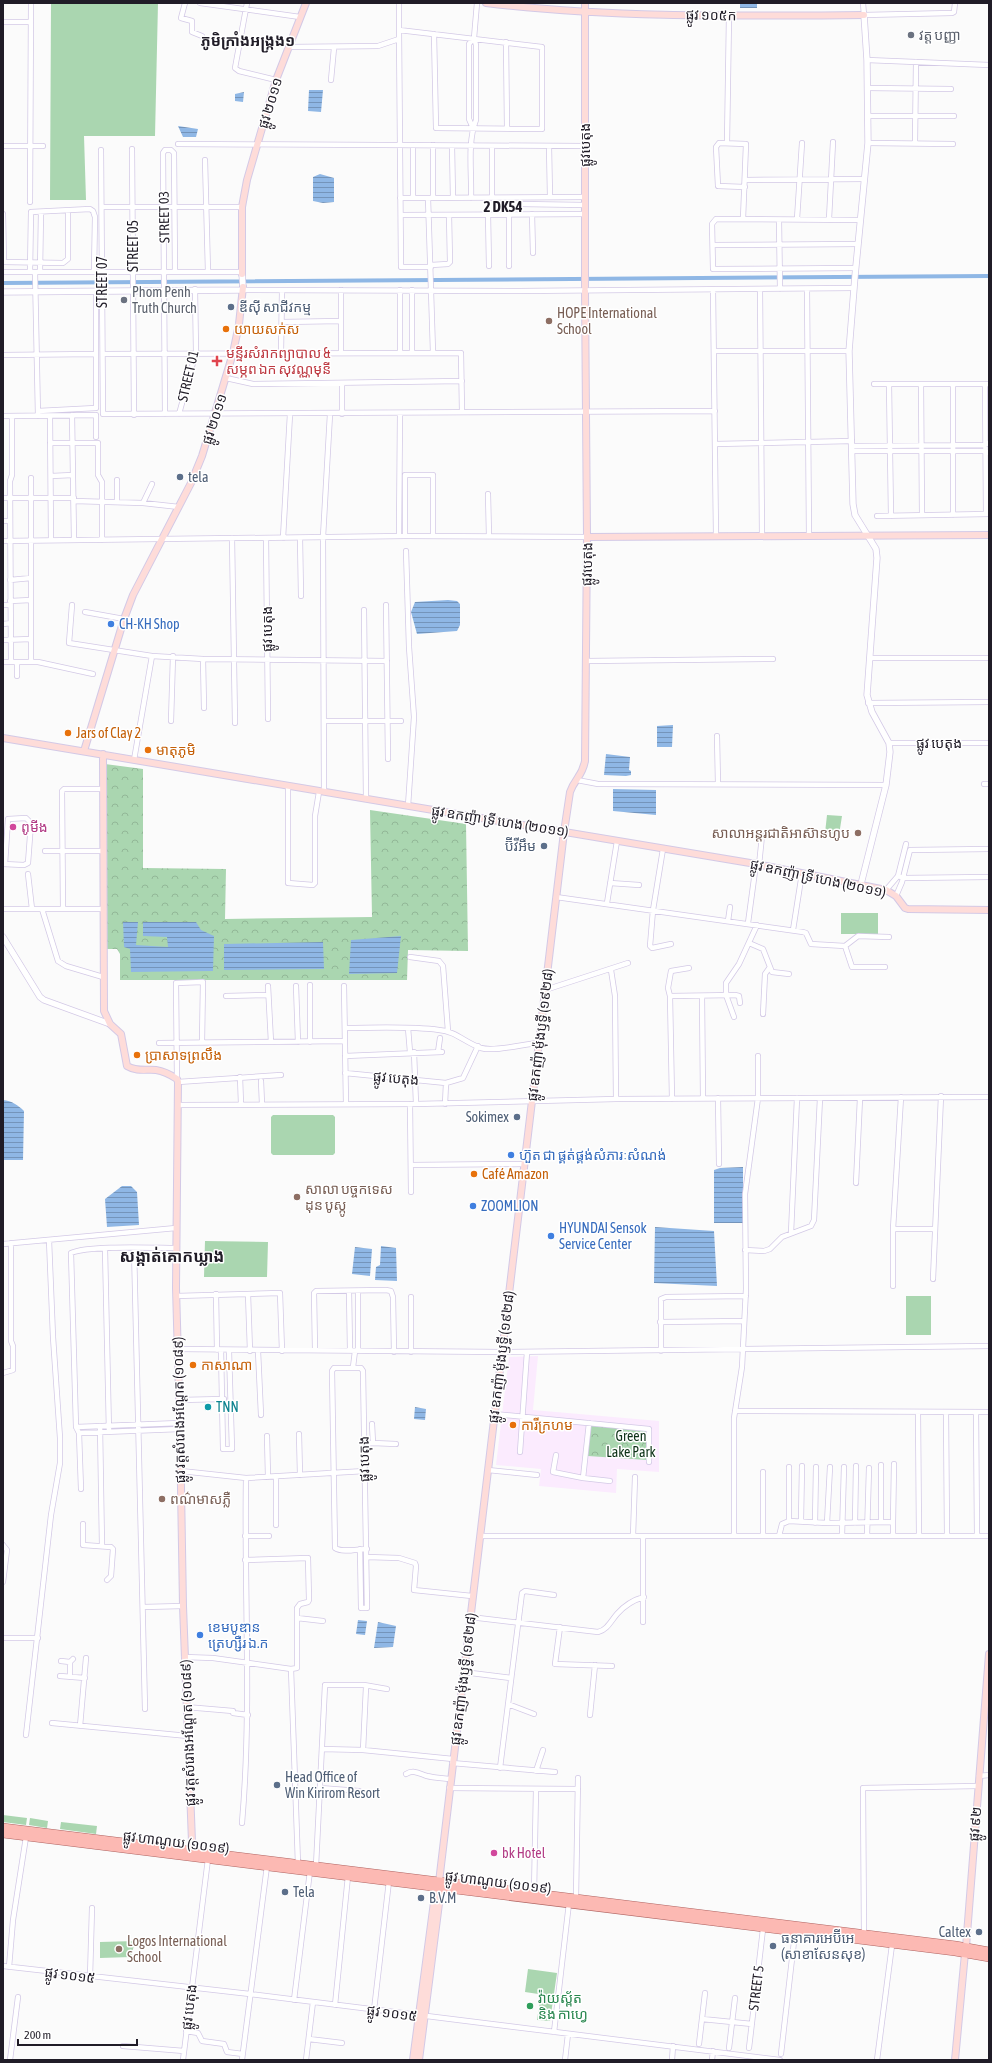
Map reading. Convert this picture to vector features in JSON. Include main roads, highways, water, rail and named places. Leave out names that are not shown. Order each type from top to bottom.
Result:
[{"type":"main road","name":"ផ្លូវ ២០១១","points":[[242,273],[242,207],[247,180],[276,80],[306,3]]},
{"type":"main road","name":"ផ្លូវ ១០៥ក","points":[[486,3],[538,6],[585,12],[729,16],[864,15]]},
{"type":"main road","name":"ផ្លូវបេតុង","points":[[564,832],[570,792],[583,772],[585,761],[587,537],[585,3]]},
{"type":"main road","name":"ផ្លូវ ២០១១","points":[[84,751],[124,619],[139,579],[179,507],[194,476],[216,415],[233,353],[242,288]]},
{"type":"main road","points":[[587,537],[989,535]]},
{"type":"main road","name":"ផ្លូវ ឧកញ៉ា ទ្រី ហេង (២០១១)","points":[[3,738],[757,864],[886,890],[896,896],[905,908],[908,909],[989,910]]},
{"type":"main road","name":"ផ្លូវ វត្តសំរោងអណ្ដែត (១០៨៩)","points":[[103,754],[104,1011],[110,1024],[121,1034],[127,1066],[139,1070],[156,1070],[178,1080],[176,1296],[180,1400],[182,1606],[188,1736],[191,1854]]},
{"type":"main road","name":"ផ្លូវ ឧកញ៉ា ម៉ុងឫទ្ធី (១៩២៨)","points":[[419,2060],[422,2016],[564,832]]},
{"type":"main road","name":"ផ្លូវ ៩២","points":[[955,2060],[989,1654]]},
{"type":"main road","name":"ផ្លូវ ហាណូយ (១០១៩)","points":[[3,1827],[191,1854],[208,1859],[267,1866],[312,1867],[438,1886]]},
{"type":"main road","name":"ផ្លូវ ហាណូយ (១០១៩)","points":[[3,1834],[298,1864],[348,1876],[389,1881],[534,1896],[576,1898],[864,1938],[965,1950],[989,1958]]},
{"type":"main road","name":"ផ្លូវ ហាណូយ (១០១៩)","points":[[534,1896],[569,1903],[795,1933],[864,1938],[892,1944],[989,1951]]},
{"type":"main road","name":"ផ្លូវ ឧកញ៉ា ម៉ុងឫទ្ធី (១៩២៨)","points":[[414,2060],[422,2016]]},
{"type":"water","points":[[740,3],[757,3],[757,8],[740,8]]},
{"type":"water","points":[[309,90],[323,90],[321,112],[308,111]]},
{"type":"water","points":[[244,92],[243,102],[235,101],[235,94]]},
{"type":"water","points":[[178,126],[198,129],[196,137],[183,137]]},
{"type":"water","points":[[320,174],[334,178],[334,202],[323,203],[313,201],[313,177]]},
{"type":"water","points":[[448,600],[457,601],[460,604],[460,625],[457,631],[417,634],[411,612],[415,602]]},
{"type":"water","points":[[673,725],[672,747],[657,747],[657,726]]},
{"type":"water","points":[[606,754],[630,757],[629,770],[631,771],[631,775],[604,775]]},
{"type":"water","points":[[613,789],[656,790],[656,815],[613,811]]},
{"type":"water","points":[[123,922],[138,922],[136,945],[168,947],[167,937],[143,936],[143,922],[196,922],[201,930],[214,936],[213,971],[131,972],[130,949],[124,947]]},
{"type":"water","points":[[401,936],[397,973],[349,974],[351,940]]},
{"type":"water","points":[[323,942],[324,969],[224,970],[224,944]]},
{"type":"water","points":[[3,1100],[15,1104],[24,1111],[23,1160],[3,1160]]},
{"type":"water","points":[[743,1167],[743,1223],[714,1223],[714,1170],[720,1168]]},
{"type":"water","points":[[122,1186],[131,1186],[137,1192],[139,1225],[107,1227],[105,1199]]},
{"type":"water","points":[[655,1227],[714,1231],[717,1286],[654,1283]]},
{"type":"water","points":[[381,1246],[396,1248],[397,1281],[375,1280],[376,1267],[380,1265]]},
{"type":"water","points":[[355,1247],[372,1249],[370,1276],[352,1274]]},
{"type":"water","points":[[415,1407],[426,1409],[425,1420],[414,1419]]},
{"type":"water","points":[[358,1620],[367,1621],[365,1635],[356,1634]]},
{"type":"water","points":[[378,1622],[396,1626],[393,1647],[374,1648]]},
{"type":"waterway","points":[[3,283],[989,276]]},
{"type":"place","name":"វត្ត បញ្ញា","points":[[911,35]]},
{"type":"place","name":"Phom Penh Truth Church","points":[[124,300]]},
{"type":"place","name":"ឌីស៊ី សាជីវកម្ម","points":[[231,307]]},
{"type":"place","name":"HOPE International School","points":[[549,321]]},
{"type":"place","name":"យាយសក់ស","points":[[226,329]]},
{"type":"place","name":"មន្ទីរសំរាកព្យាបាល & សម្ភព ឯក សុវណ្ណមុនី","points":[[217,361]]},
{"type":"place","name":"tela","points":[[180,477]]},
{"type":"place","name":"CH-KH Shop","points":[[111,624]]},
{"type":"place","name":"Jars of Clay 2","points":[[68,733]]},
{"type":"place","name":"មាតុភូមិ","points":[[148,750]]},
{"type":"place","name":"ពូមីង","points":[[13,827]]},
{"type":"place","name":"សាលាអន្ដរជាតិអាស៊ានហូប","points":[[858,833]]},
{"type":"place","name":"ប៊ីវីអឹម","points":[[544,846]]},
{"type":"place","name":"ប្រាសាទព្រលឹង","points":[[137,1055]]},
{"type":"place","name":"Sokimex","points":[[517,1117]]},
{"type":"place","name":"ហ៊ួត ជា ផ្គត់ផ្គង់សំភារៈសំណង់","points":[[511,1155]]},
{"type":"place","name":"Café Amazon","points":[[474,1174]]},
{"type":"place","name":"សាលា បច្ចកទេស ដុន បូស្កូ","points":[[297,1197]]},
{"type":"place","name":"ZOOMLION","points":[[473,1206]]},
{"type":"place","name":"HYUNDAI Sensok Service Center","points":[[551,1236]]},
{"type":"place","name":"កាសាណា","points":[[193,1365]]},
{"type":"place","name":"TNN","points":[[208,1407]]},
{"type":"place","name":"ការីក្រហម","points":[[513,1425]]},
{"type":"place","name":"ពណ៌មាសភ្លឺ","points":[[162,1499]]},
{"type":"place","name":"ខេមបូឌាន ត្រេហ្សឺរ ឯ.ក","points":[[200,1635]]},
{"type":"place","name":"Head Office of Win Kirirom Resort","points":[[277,1785]]},
{"type":"place","name":"bk Hotel","points":[[494,1853]]},
{"type":"place","name":"Tela","points":[[285,1892]]},
{"type":"place","name":"B.V.M","points":[[421,1898]]},
{"type":"place","name":"Caltex","points":[[979,1932]]},
{"type":"place","name":"ធនាគារអេប៊ីអេ (សាខាសែនសុខ)","points":[[773,1946]]},
{"type":"place","name":"Logos International School","points":[[119,1949]]},
{"type":"place","name":"វ៉ាយស្ព័ត និង កាហ្វេ","points":[[530,2006]]},
{"type":"district","name":"ភូមិក្រាំងអង្រ្កង១","points":[[248,40]]},
{"type":"district","name":"2 DK54","points":[[503,206]]},
{"type":"district","name":"សង្កាត់គោកឃ្លាង","points":[[172,1256]]},
{"type":"park label","name":"Green Lake Park","points":[[631,1444]]}]
